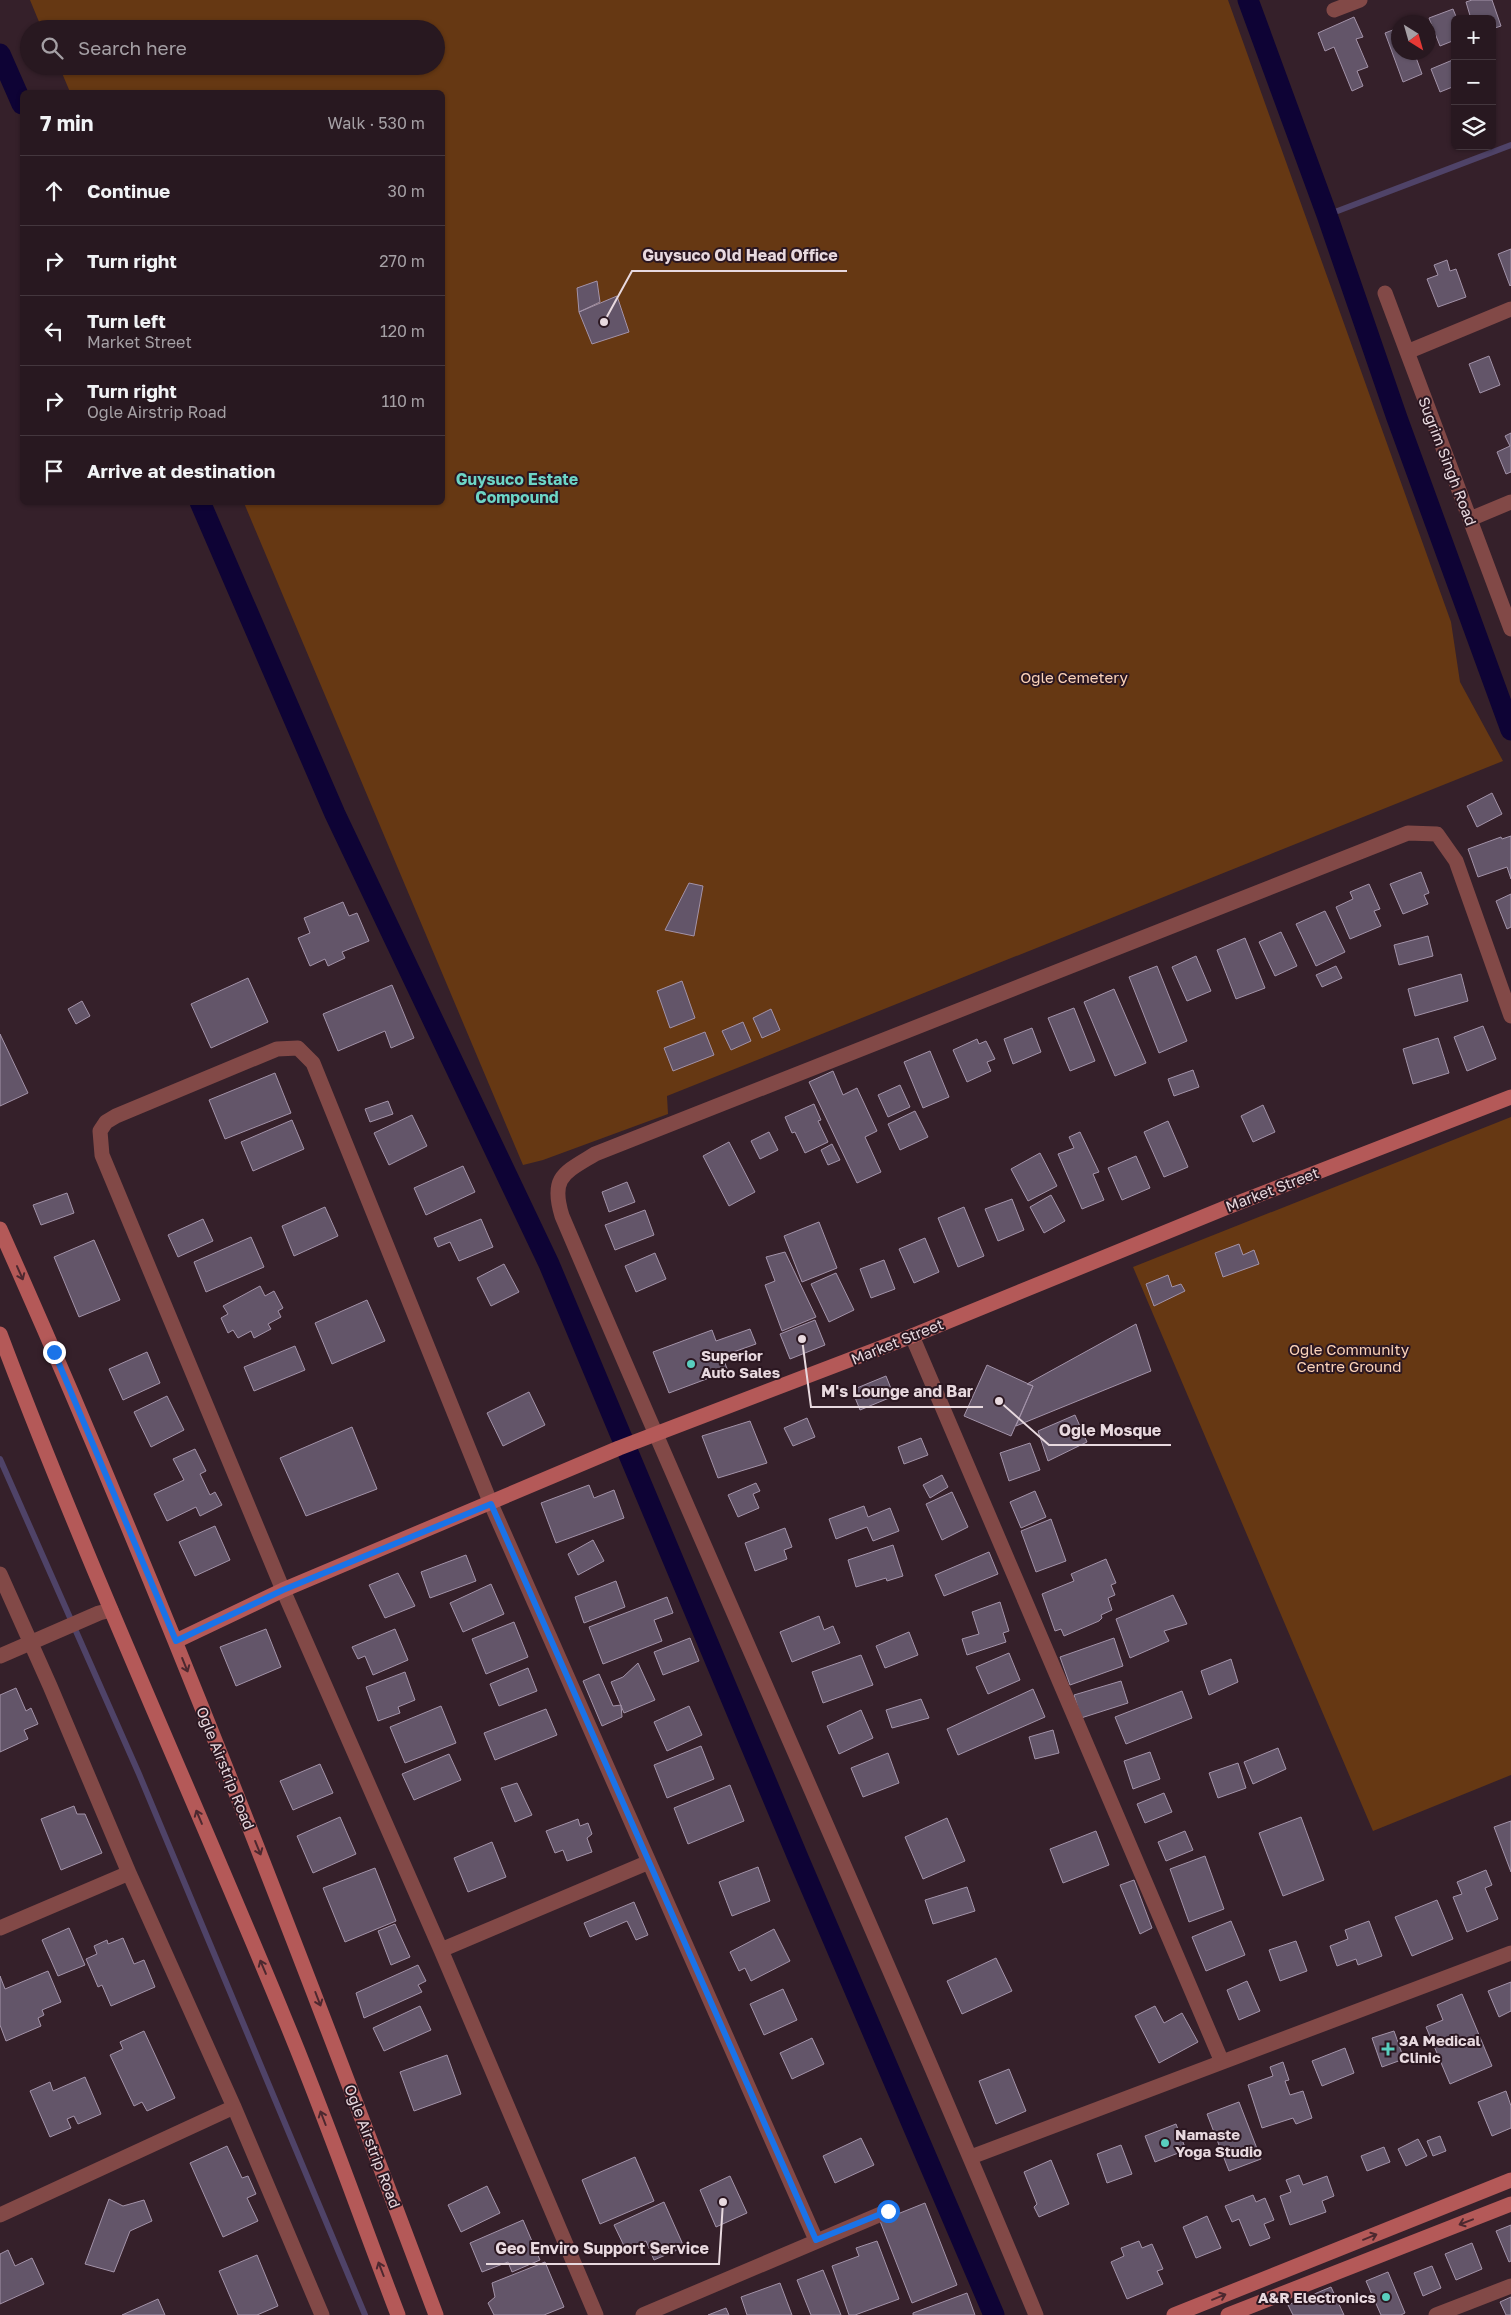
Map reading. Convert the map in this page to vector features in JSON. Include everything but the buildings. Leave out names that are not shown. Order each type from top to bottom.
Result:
[{"type":"street","points":[[1334,10],[1360,0]]},
{"type":"street","name":"Sugrim Singh Road","points":[[1385,293],[1511,629]]},
{"type":"street","points":[[1408,352],[1511,310]]},
{"type":"street","points":[[1470,519],[1511,502]]},
{"type":"street","points":[[1036,2315],[971,2157],[650,1437],[557,1199],[557,1184],[565,1174],[595,1154],[1408,833],[1437,834],[1456,861],[1511,1016]]},
{"type":"street","points":[[596,2315],[441,1950],[283,1590],[102,1155],[100,1131],[106,1122],[116,1116],[277,1049],[298,1048],[313,1063],[491,1504],[816,2240]]},
{"type":"street","name":"Market Street","points":[[176,1641],[283,1590],[491,1504],[619,1448],[912,1336],[1225,1208],[1511,1097]]},
{"type":"street","name":"Ogle Airstrip Road","points":[[0,1229],[176,1641],[316,1996],[436,2315]]},
{"type":"street","points":[[0,1334],[105,1612],[285,2019],[398,2315]]},
{"type":"street","points":[[912,1336],[1222,2062]]},
{"type":"street","points":[[0,1574],[29,1643],[50,1686],[129,1873],[234,2107],[322,2315]]},
{"type":"street","points":[[0,1656],[105,1612]]},
{"type":"street","points":[[441,1950],[649,1862]]},
{"type":"street","points":[[0,1928],[129,1873]]},
{"type":"street","points":[[971,2157],[1511,1953]]},
{"type":"street","points":[[0,2215],[234,2107]]},
{"type":"street","points":[[1174,2315],[1511,2180]]},
{"type":"street","points":[[1228,2315],[1511,2204]]},
{"type":"street","points":[[643,2315],[888,2211]]},
{"type":"street","points":[[1436,2315],[1511,2286]]},
{"type":"green space","name":"Ogle Cemetery","points":[[30,0],[1228,0],[1451,622],[1460,682],[1503,761],[667,1096],[668,1114],[543,1160],[523,1165],[245,505],[445,505],[445,90],[69,90],[63,75],[445,75],[445,20],[38,20]]},
{"type":"green space","name":"Ogle Community Centre Ground","points":[[1511,1117],[1511,1775],[1373,1831],[1133,1267]]},
{"type":"waterway","points":[[1248,0],[1327,215],[1397,418],[1511,730]]},
{"type":"waterway","points":[[0,54],[20,99]]},
{"type":"waterway","points":[[1327,215],[1511,145]]},
{"type":"waterway","points":[[201,505],[335,814],[549,1264],[799,1860],[994,2315]]},
{"type":"waterway","points":[[0,1459],[139,1774],[365,2315]]},
{"type":"place","name":"Guysuco Old Head Office","points":[[604,322]]},
{"type":"place","name":"M's Lounge and Bar","points":[[802,1339]]},
{"type":"place","name":"Superior Auto Sales","points":[[691,1364]]},
{"type":"place","name":"Ogle Mosque","points":[[999,1401]]},
{"type":"place","name":"3A Medical Clinic","points":[[1388,2049]]},
{"type":"place","name":"Namaste Yoga Studio","points":[[1165,2143]]},
{"type":"place","name":"Geo Enviro Support Service","points":[[723,2202]]},
{"type":"place","name":"A&R Electronics","points":[[1386,2297]]},
{"type":"district","name":"Guysuco Estate Compound","points":[[517,488]]},
{"type":"route","points":[[54,1352],[176,1641],[283,1590],[491,1504],[816,2240],[888,2211]]}]
